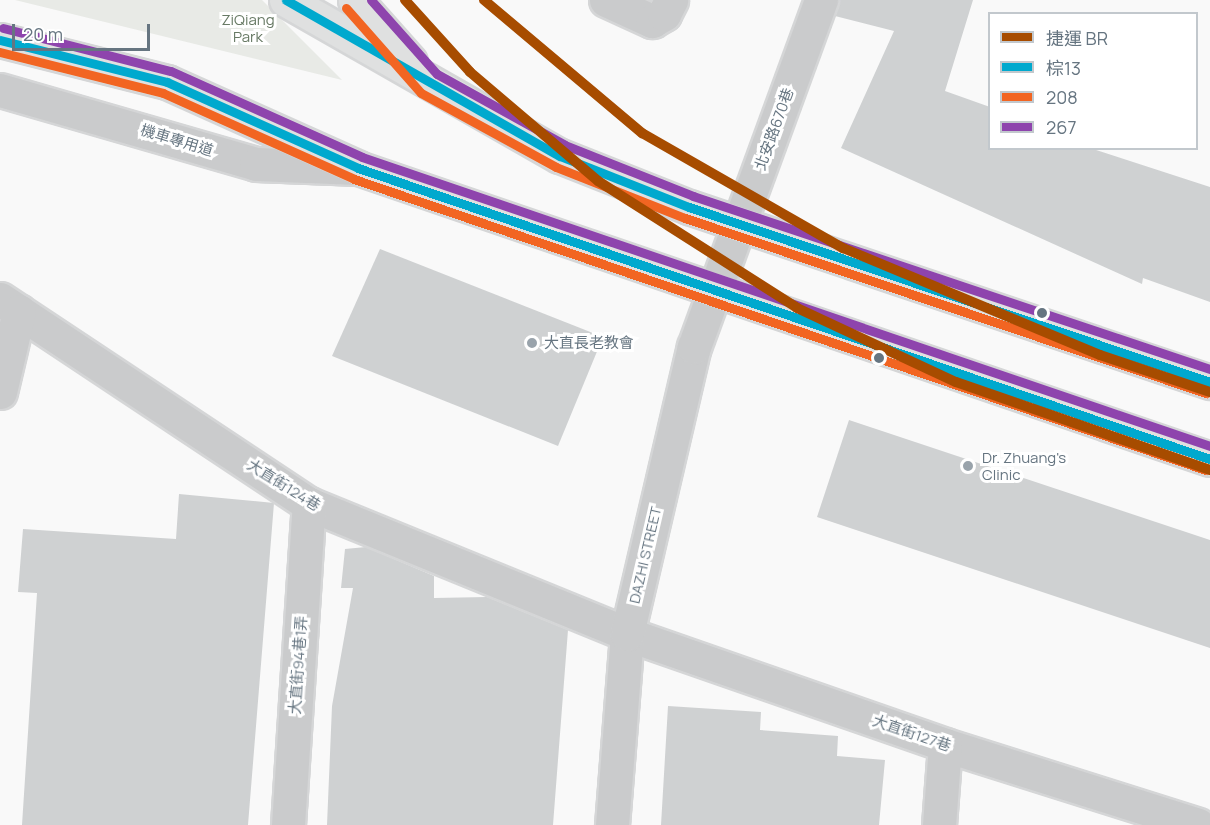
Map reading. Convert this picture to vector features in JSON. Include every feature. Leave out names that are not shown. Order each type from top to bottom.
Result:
[{"type":"main road","points":[[286,0],[429,84],[560,156],[740,223],[1210,382]]},
{"type":"main road","points":[[356,0],[429,84]]},
{"type":"main road","points":[[0,40],[167,82],[358,168],[713,292],[1210,459]]},
{"type":"street","points":[[606,0],[652,21],[664,14],[671,0]]},
{"type":"street","name":"北安路670巷","points":[[713,292],[821,0]]},
{"type":"street","name":"機車專用道","points":[[0,90],[256,164],[358,168]]},
{"type":"street","name":"DAZHI STREET","points":[[612,825],[627,634],[694,347],[713,292]]},
{"type":"street","points":[[0,392],[10,305]]},
{"type":"street","name":"大直街124巷","points":[[10,305],[309,504],[627,634]]},
{"type":"street","name":"大直街94巷1弄","points":[[288,825],[309,504]]},
{"type":"street","name":"大直街127巷","points":[[627,634],[945,745],[1198,825]]},
{"type":"street","points":[[939,825],[945,745]]},
{"type":"green space","name":"ZiQiang Park","points":[[15,0],[262,0],[342,80]]},
{"type":"building","points":[[839,0],[973,0],[945,91],[988,106],[988,150],[1096,150],[1210,187],[1210,302],[1143,278],[1142,284],[841,148],[894,31],[835,16]]},
{"type":"building","points":[[380,249],[603,337],[558,446],[332,356]]},
{"type":"building","points":[[849,420],[1210,540],[1210,648],[817,517]]},
{"type":"building","points":[[179,494],[274,503],[248,825],[22,825],[37,593],[18,592],[23,529],[176,539]]},
{"type":"building","points":[[366,547],[434,576],[434,598],[487,597],[568,630],[553,825],[327,825],[332,706],[353,588],[341,588],[345,549]]},
{"type":"building","points":[[668,706],[761,712],[760,730],[838,736],[837,756],[885,760],[879,825],[661,825]]},
{"type":"metro line","name":"BR","points":[[405,0],[470,72],[598,181],[797,308],[956,382],[1210,470]]},
{"type":"metro line","name":"BR","points":[[484,0],[642,133],[843,248],[1100,355],[1210,392]]},
{"type":"transit line","name":"棕13","points":[[286,0],[560,156],[689,207],[1210,382]]},
{"type":"transit line","name":"267","points":[[371,0],[437,74],[565,145],[693,196],[1210,369]]},
{"type":"transit line","name":"208","points":[[346,8],[421,93],[556,167],[685,218],[1206,393]]},
{"type":"transit line","name":"267","points":[[3,28],[171,71],[362,157],[1210,446]]},
{"type":"transit line","name":"棕13","points":[[0,40],[167,82],[358,168],[1210,459]]},
{"type":"transit line","name":"208","points":[[0,52],[163,93],[354,179],[1206,470]]},
{"type":"place","name":"大直長老教會","points":[[532,343]]},
{"type":"place","name":"Dr. Zhuang's Clinic","points":[[968,466]]}]
